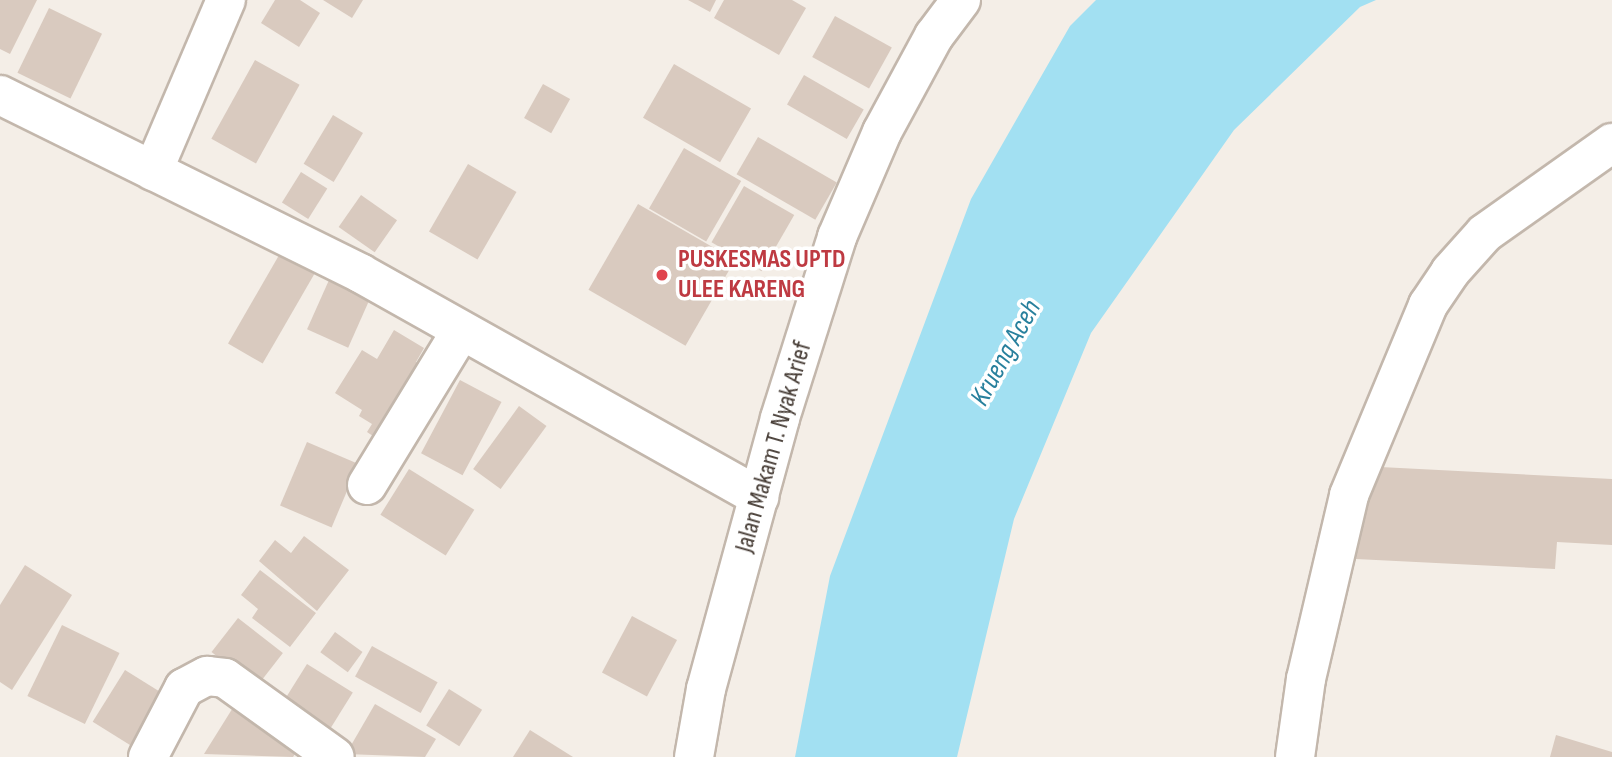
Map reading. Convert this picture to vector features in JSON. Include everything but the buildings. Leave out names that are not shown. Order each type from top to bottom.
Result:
[{"type":"street","points":[[153,171],[226,0]]},
{"type":"street","name":"Jalan Makam T. Nyak Arief","points":[[694,757],[706,689],[759,497],[837,237],[881,132],[934,36],[961,0]]},
{"type":"street","points":[[0,95],[360,273],[759,497]]},
{"type":"street","points":[[1303,755],[1306,679],[1349,495],[1428,305],[1450,272],[1485,233],[1612,143]]},
{"type":"street","points":[[367,485],[461,331]]},
{"type":"street","points":[[148,757],[184,688],[207,676],[225,678],[335,757]]},
{"type":"water","name":"Krueng Aceh","points":[[1096,0],[1376,0],[1360,7],[1234,130],[1091,333],[1014,519],[957,757],[795,757],[830,576],[971,199],[1070,26]]},
{"type":"place","name":"PUSKESMAS UPTD ULEE KARENG","points":[[662,275]]}]
